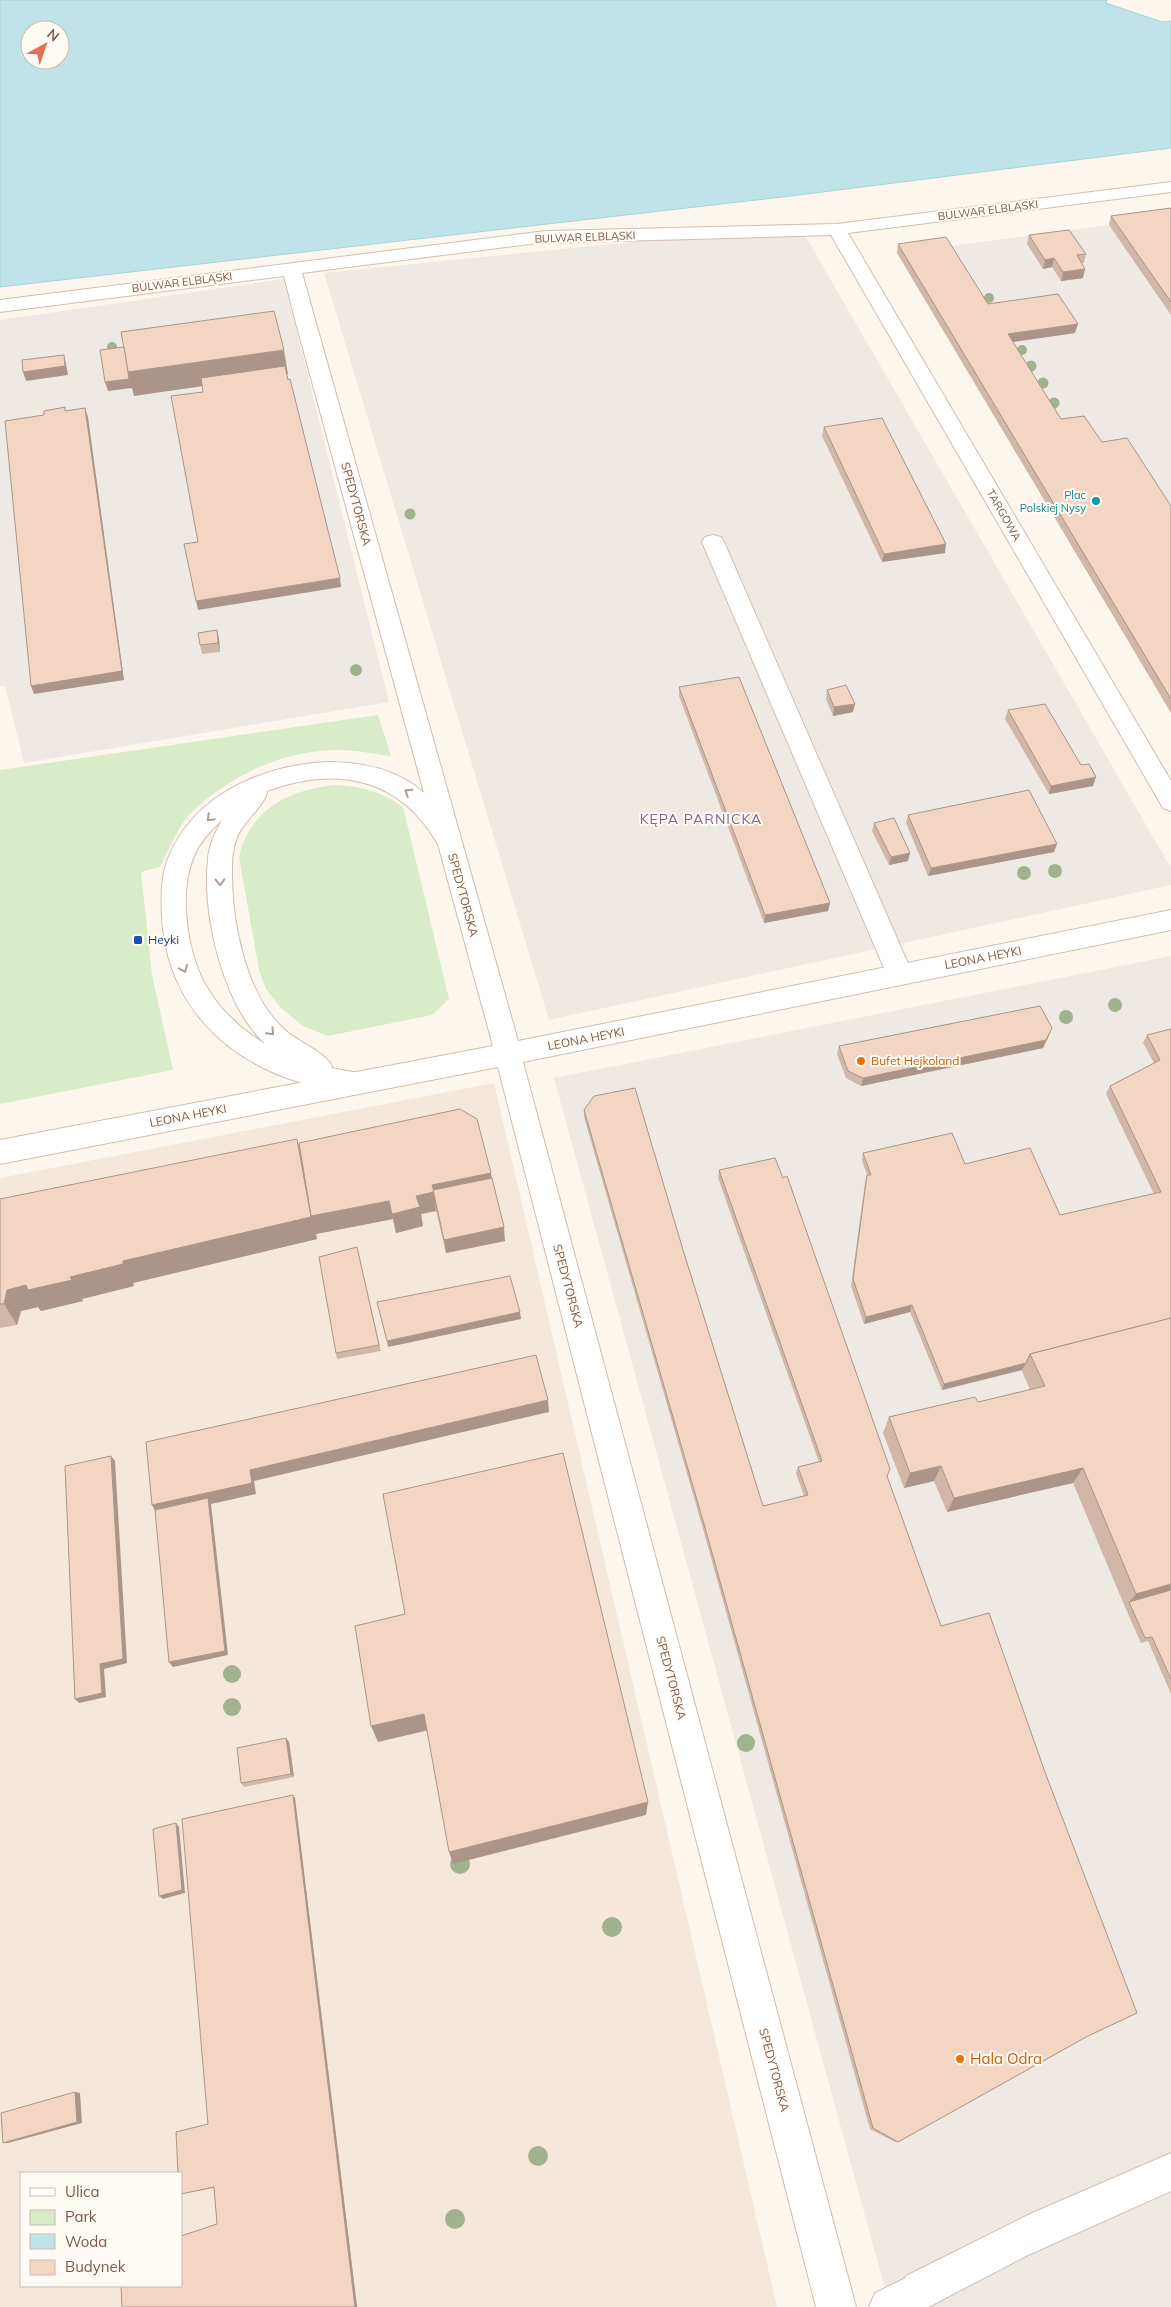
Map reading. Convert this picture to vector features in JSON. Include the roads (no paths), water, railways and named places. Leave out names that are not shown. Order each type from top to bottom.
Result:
[{"type":"street","name":"BULWAR ELBLĄSKI","points":[[0,306],[546,237],[837,229],[1171,187]]},
{"type":"street","name":"TARGOWA","points":[[837,229],[1171,802]]},
{"type":"street","name":"SPEDYTORSKA","points":[[291,268],[508,1054],[836,2307]]},
{"type":"street","points":[[713,542],[900,975]]},
{"type":"street","points":[[360,1083],[330,1080],[302,1073],[275,1063],[231,1034],[202,1004],[182,966],[177,947],[174,906],[178,868],[186,848],[197,831],[227,802],[247,790],[290,774],[332,769],[376,776],[395,784],[430,810],[441,825],[449,842]]},
{"type":"street","points":[[271,780],[260,789],[238,814],[224,841],[220,857],[221,903],[237,978],[245,998],[257,1018],[274,1037],[292,1051],[313,1063],[335,1074],[360,1083]]},
{"type":"street","name":"LEONA HEYKI","points":[[0,1152],[508,1054],[1171,920]]},
{"type":"street","points":[[905,2298],[953,2271],[1073,2213],[1171,2172]]},
{"type":"water","points":[[0,0],[1107,0],[1106,3],[1162,22],[1171,21],[1171,148],[791,196],[0,287]]},
{"type":"place","name":"Plac Polskiej Nysy","points":[[1096,501]]},
{"type":"place","name":"Heyki","points":[[138,940]]},
{"type":"place","name":"Bufet Hejkoland","points":[[861,1061]]},
{"type":"place","name":"Hala Odra","points":[[960,2059]]},
{"type":"district","name":"KĘPA PARNICKA","points":[[701,819]]}]
